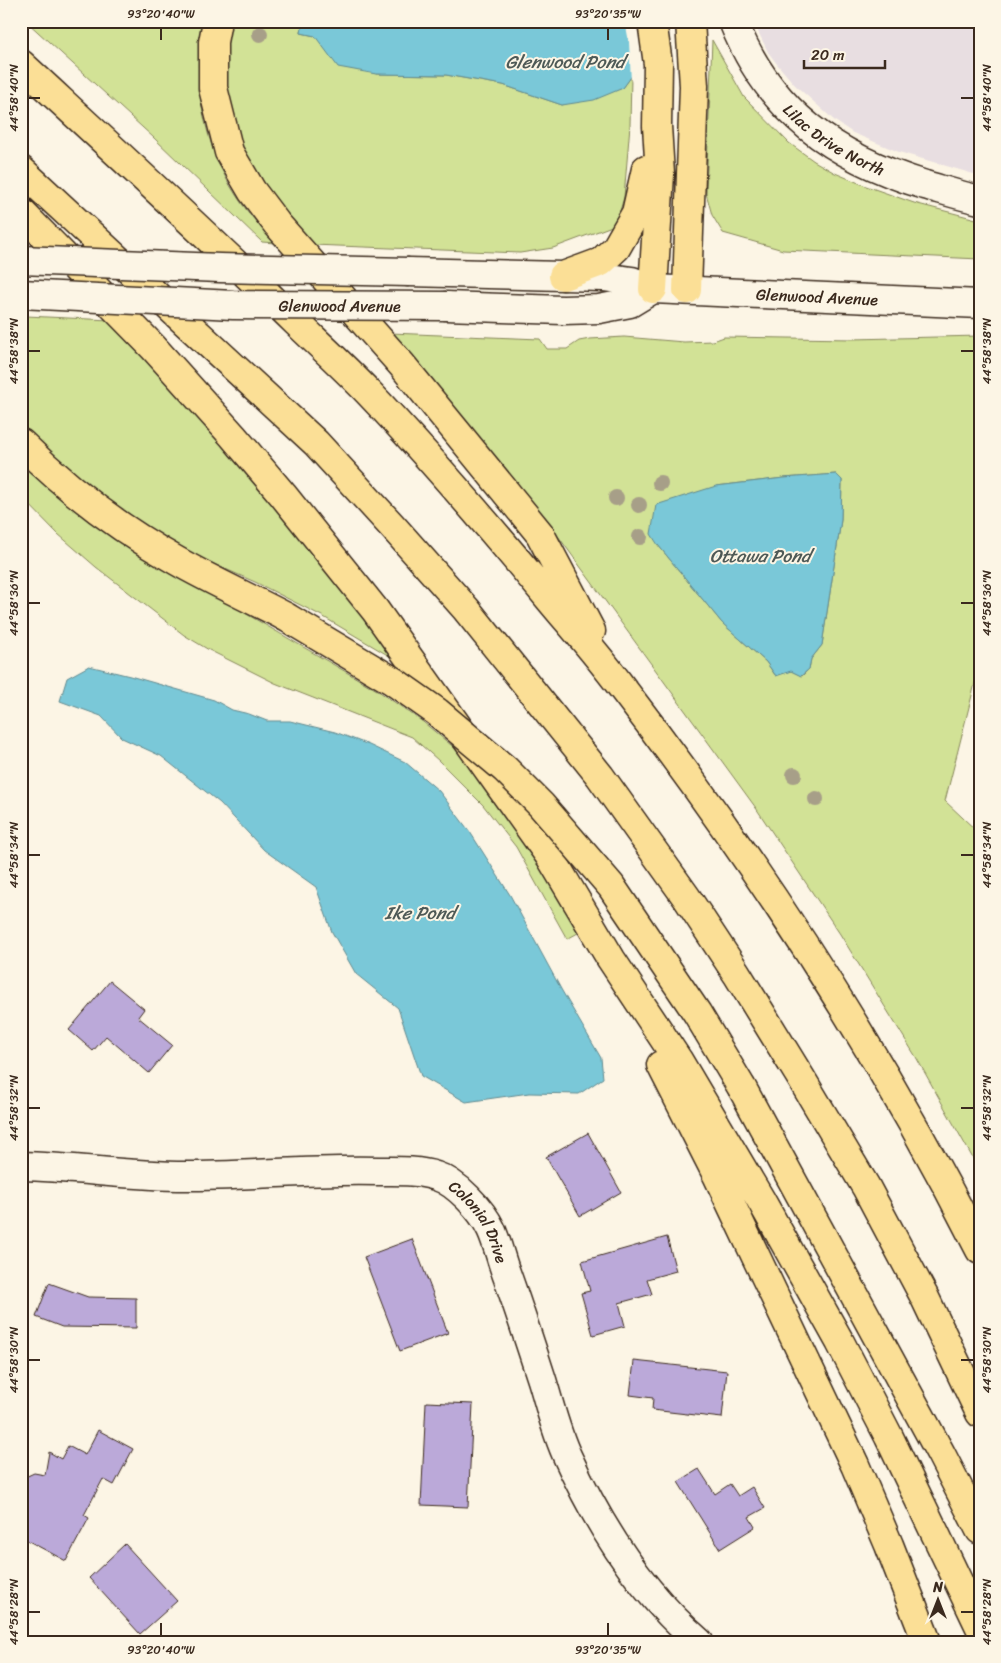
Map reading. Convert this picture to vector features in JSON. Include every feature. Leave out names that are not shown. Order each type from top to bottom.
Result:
[{"type":"highway","points":[[217,21],[213,42],[213,88],[230,152],[252,191],[277,224],[402,365],[540,534],[619,683]]},
{"type":"highway","points":[[652,21],[658,64],[657,126],[660,174],[653,289]]},
{"type":"highway","points":[[687,290],[694,86],[690,21]]},
{"type":"highway","points":[[21,64],[243,270],[368,392],[474,508],[619,683],[751,864],[819,967],[905,1110],[980,1250]]},
{"type":"highway","points":[[564,276],[601,262],[616,248],[636,213],[657,126]]},
{"type":"highway","points":[[21,170],[316,444],[466,609],[600,776],[697,913],[801,1078],[866,1187],[926,1298],[980,1413]]},
{"type":"highway","points":[[21,212],[153,347],[233,436],[375,610],[550,858],[611,959],[678,1060],[762,1202],[840,1342],[889,1437],[980,1627]]},
{"type":"highway","points":[[21,443],[72,489],[116,522],[177,561],[286,617],[393,681],[437,712],[505,769],[540,804],[611,886],[697,1013],[742,1088],[937,1446],[980,1530]]},
{"type":"highway","points":[[611,959],[662,1068],[718,1176],[855,1465],[927,1642]]},
{"type":"street","name":"Lilac Drive North","points":[[733,21],[754,64],[769,86],[808,127],[866,164],[899,177],[980,200]]},
{"type":"street","name":"Glenwood Avenue","points":[[21,260],[220,268],[613,278],[632,281],[653,289],[980,304]]},
{"type":"street","name":"Glenwood Avenue","points":[[21,294],[233,304],[446,306],[563,310],[599,309],[630,303],[653,289]]},
{"type":"street","name":"Colonial Drive","points":[[21,1166],[186,1176],[346,1170],[414,1172],[438,1176],[452,1185],[467,1196],[491,1228],[525,1326],[555,1424],[566,1455],[582,1488],[623,1557],[680,1625],[699,1642]]},
{"type":"shaded area","points":[[753,21],[978,21],[977,175],[899,152],[853,133],[835,121],[795,85],[777,64],[768,52]]},
{"type":"green space","points":[[26,21],[202,21],[198,66],[203,111],[208,134],[215,155],[236,195],[254,220],[275,243],[262,242],[154,138]]},
{"type":"green space","points":[[230,21],[303,21],[301,33],[315,36],[376,74],[446,75],[503,85],[562,105],[623,88],[631,77],[630,125],[624,197],[616,220],[612,226],[553,248],[520,253],[312,245],[255,171],[237,131],[231,108],[226,74],[226,44]]},
{"type":"green space","points":[[712,40],[744,97],[789,143],[835,173],[866,186],[914,203],[980,220],[980,259],[783,250],[723,233],[712,215],[706,193]]},
{"type":"green space","points":[[21,314],[26,314],[26,316],[110,320],[196,411],[294,528],[396,660],[322,616],[255,582],[182,550],[128,517],[40,447],[21,428]]},
{"type":"green space","points":[[390,333],[540,339],[547,349],[567,349],[579,341],[590,339],[624,337],[684,342],[713,341],[724,337],[853,339],[980,336],[980,664],[945,801],[980,834],[980,1171],[916,1057],[840,934],[756,808],[558,536],[425,370]],"holes":[[[836,474],[842,480],[841,520],[822,645],[811,659],[809,669],[802,676],[791,671],[775,675],[766,662],[722,623],[658,545],[716,486]]]},
{"type":"green space","points":[[21,458],[219,598],[377,690],[423,722],[473,763],[536,858],[578,933],[567,939],[516,847],[483,805],[412,737],[275,683],[209,650],[184,635],[96,567],[58,534],[21,496]]},
{"type":"water","name":"Glenwood Pond","points":[[303,21],[649,21],[638,61],[631,77],[623,88],[594,100],[562,105],[503,85],[446,75],[376,74],[338,67],[315,36],[301,33]]},
{"type":"water","name":"Ottawa Pond","points":[[836,474],[842,480],[841,520],[822,645],[811,659],[809,669],[801,676],[791,671],[776,676],[766,662],[722,623],[658,545],[651,534],[656,505],[716,486]]},
{"type":"water","name":"Ike Pond","points":[[89,666],[214,700],[232,710],[267,721],[290,721],[335,732],[405,762],[439,791],[470,832],[510,895],[601,1058],[603,1078],[579,1094],[529,1093],[466,1102],[421,1076],[398,1008],[356,974],[332,932],[316,887],[264,850],[220,803],[161,756],[122,738],[101,716],[60,701],[67,678]]},
{"type":"pier","points":[[625,21],[651,21],[640,62],[631,82],[629,42]]},
{"type":"building","points":[[110,981],[144,1009],[138,1017],[172,1045],[149,1073],[106,1036],[93,1051],[69,1030]]},
{"type":"building","points":[[588,1133],[621,1192],[580,1216],[546,1157]]},
{"type":"building","points":[[667,1237],[676,1271],[647,1279],[652,1294],[619,1303],[625,1326],[593,1335],[581,1293],[590,1291],[582,1261]]},
{"type":"building","points":[[412,1239],[448,1333],[400,1351],[364,1257]]},
{"type":"building","points":[[49,1283],[88,1297],[136,1298],[136,1328],[62,1327],[36,1317]]},
{"type":"building","points":[[634,1361],[727,1371],[722,1418],[652,1410],[653,1398],[630,1395]]},
{"type":"building","points":[[426,1402],[473,1404],[468,1507],[421,1505]]},
{"type":"building","points":[[98,1430],[133,1449],[114,1485],[103,1479],[84,1515],[89,1518],[66,1561],[21,1537],[21,1479],[34,1473],[45,1475],[49,1452],[61,1459],[68,1446],[85,1455]]},
{"type":"building","points":[[699,1469],[715,1494],[730,1484],[738,1496],[752,1487],[765,1508],[749,1517],[755,1527],[720,1549],[678,1482]]},
{"type":"building","points":[[125,1544],[177,1601],[140,1634],[89,1578]]}]
